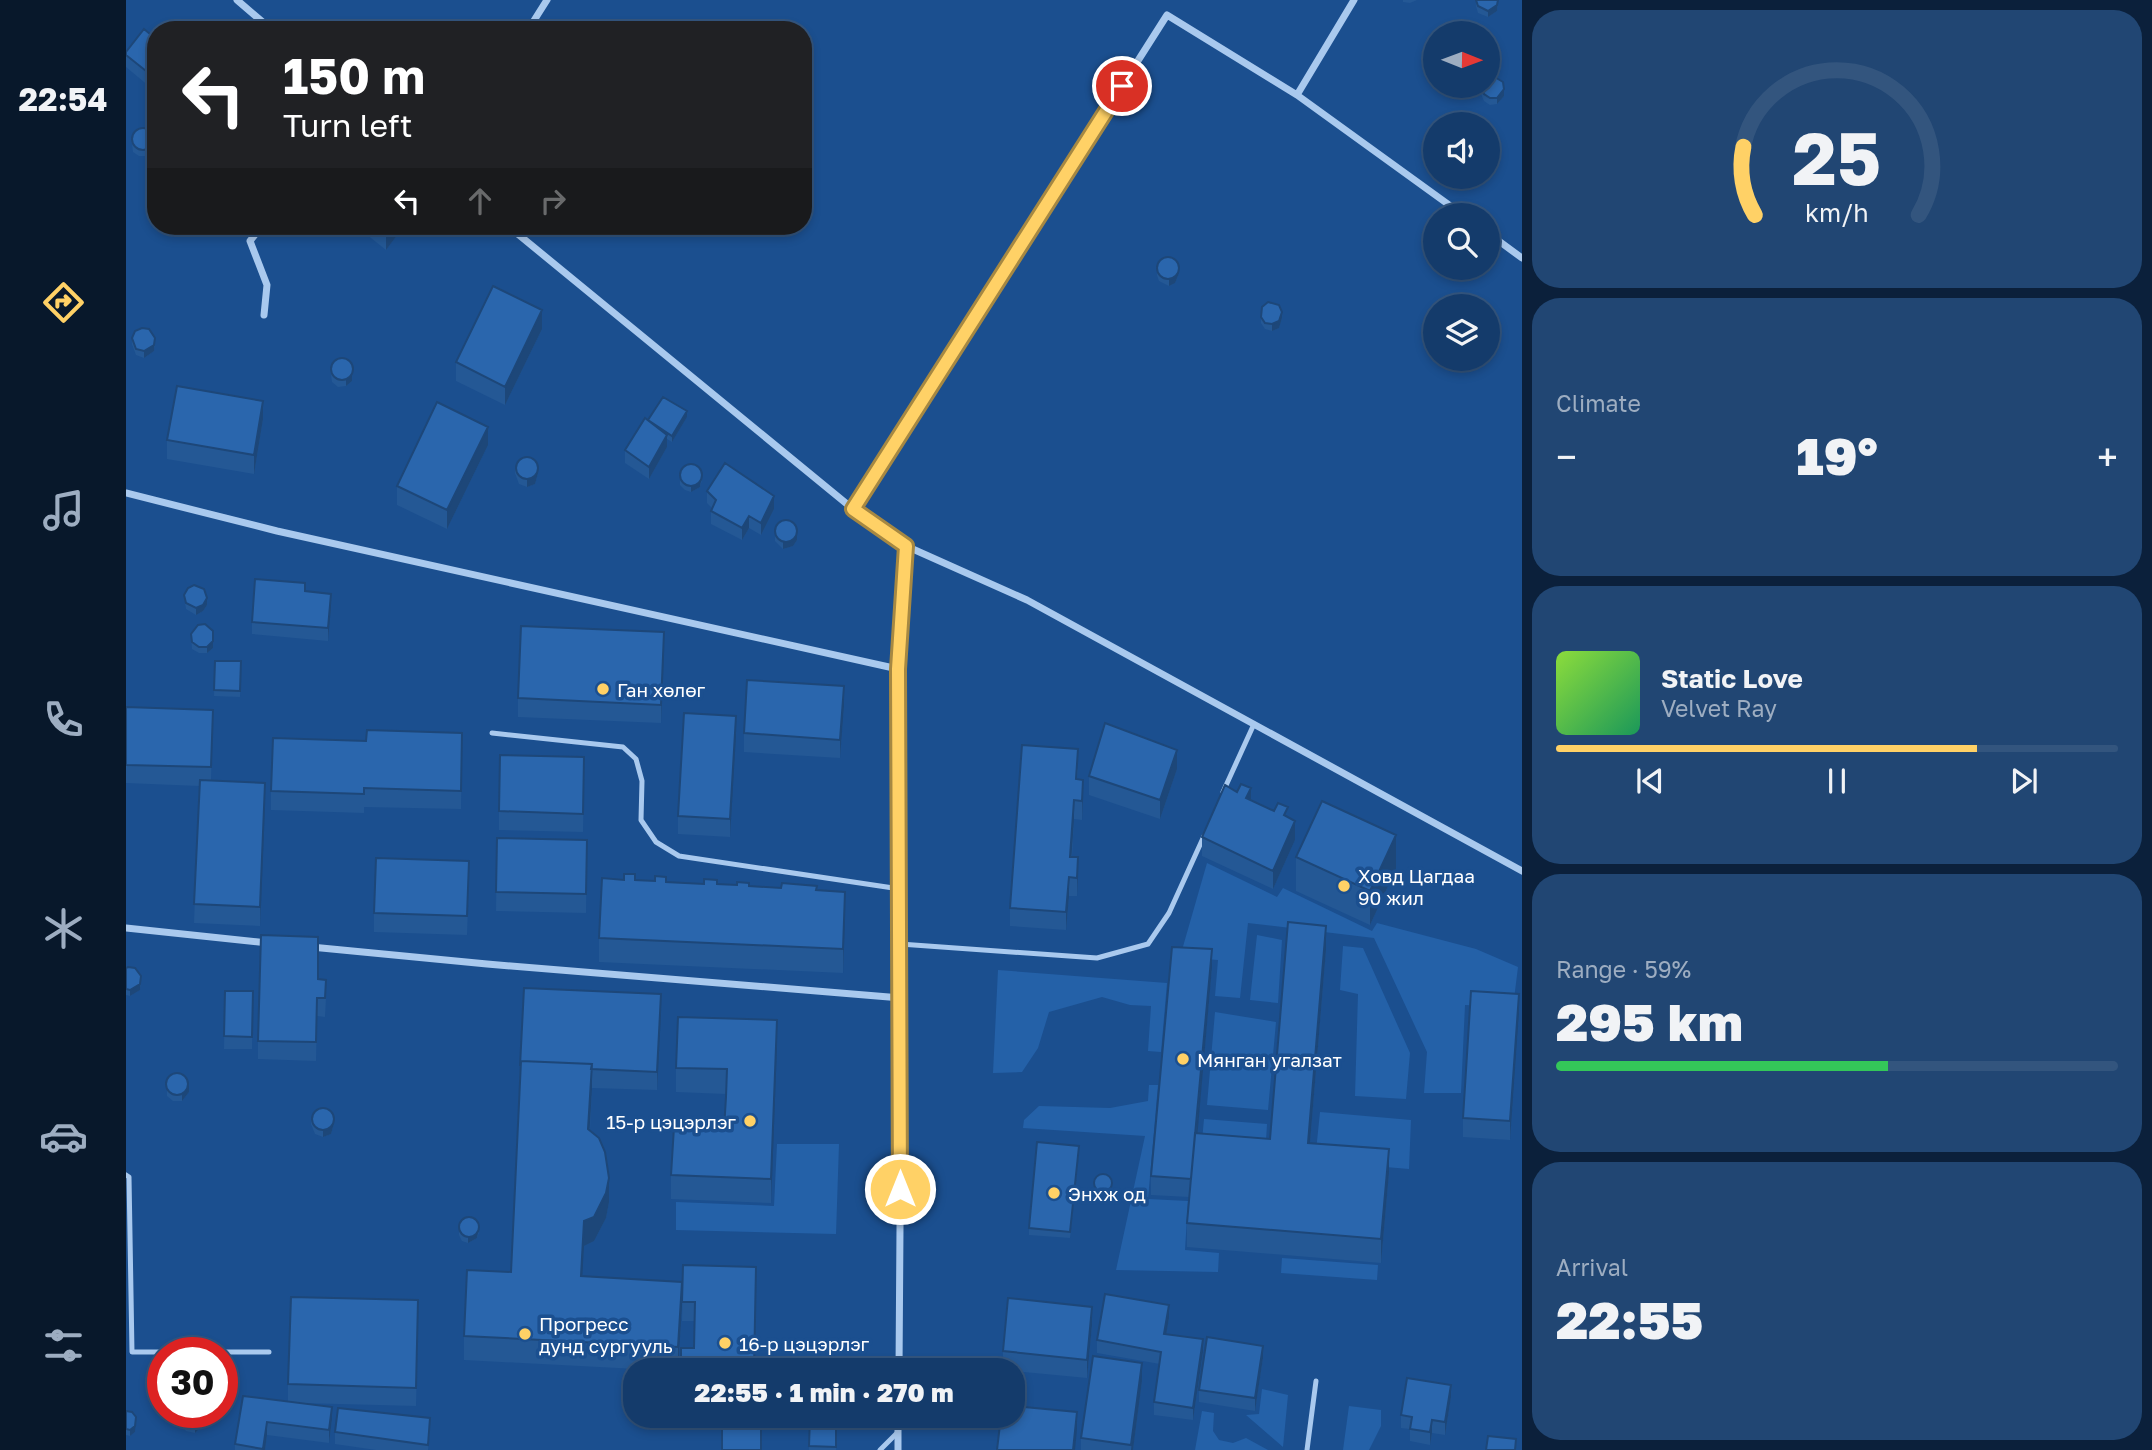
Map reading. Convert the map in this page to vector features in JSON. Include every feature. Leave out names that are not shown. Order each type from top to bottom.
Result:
[{"type":"street","points":[[237,0],[262,21]]},
{"type":"street","points":[[534,21],[547,0]]},
{"type":"street","points":[[1297,95],[1354,0]]},
{"type":"street","points":[[853,509],[1167,15],[1297,95],[1446,203]]},
{"type":"street","points":[[255,235],[250,241],[267,285],[264,315]]},
{"type":"street","points":[[519,235],[853,509],[906,546],[1027,600],[1522,870]]},
{"type":"street","points":[[1500,242],[1522,258]]},
{"type":"street","points":[[126,494],[277,531],[898,669]]},
{"type":"street","points":[[899,1358],[901,944],[898,669],[906,546]]},
{"type":"street","points":[[126,928],[274,943]]},
{"type":"street","points":[[301,946],[901,998]]},
{"type":"street","points":[[898,1428],[898,1450]]},
{"type":"lane","points":[[1220,800],[1254,724]]},
{"type":"lane","points":[[492,733],[623,747],[636,759],[642,781],[642,820],[656,842],[679,856],[900,889]]},
{"type":"lane","points":[[901,944],[1097,958],[1148,944],[1169,913],[1209,825]]},
{"type":"lane","points":[[126,1175],[129,1177],[132,1352],[269,1352]]},
{"type":"lane","points":[[1307,1450],[1316,1381]]},
{"type":"lane","points":[[880,1450],[898,1432]]},
{"type":"shaded area","points":[[1207,863],[1277,897],[1283,888],[1372,931],[1377,923],[1476,949],[1518,967],[1513,1007],[1465,1005],[1461,1093],[1424,1093],[1427,1052],[1374,938],[1248,923],[1240,998],[1215,996],[1218,960],[1180,957]]},
{"type":"shaded area","points":[[1257,935],[1282,940],[1278,1003],[1250,1000]]},
{"type":"shaded area","points":[[1343,946],[1363,948],[1410,1053],[1406,1099],[1355,1096],[1358,994],[1340,990]]},
{"type":"shaded area","points":[[998,970],[1167,983],[1161,1052],[1148,1051],[1151,1006],[1130,1005],[1102,997],[1049,1012],[1038,1048],[1022,1072],[993,1073]]},
{"type":"shaded area","points":[[1215,1012],[1276,1022],[1268,1110],[1207,1105]]},
{"type":"shaded area","points":[[1149,1085],[1158,1085],[1148,1199],[1188,1201],[1185,1250],[1219,1253],[1218,1272],[1116,1270],[1145,1136],[1023,1128],[1024,1120],[1039,1106],[1110,1108],[1148,1101]]},
{"type":"shaded area","points":[[1320,1112],[1411,1120],[1409,1169],[1315,1161]]},
{"type":"shaded area","points":[[1204,1119],[1267,1124],[1265,1157],[1201,1152]]},
{"type":"shaded area","points":[[777,1144],[839,1144],[836,1234],[676,1230],[676,1202],[774,1206]]},
{"type":"shaded area","points":[[1282,1258],[1378,1265],[1377,1280],[1281,1273]]},
{"type":"shaded area","points":[[1262,1389],[1288,1395],[1283,1447],[1246,1415],[1259,1414]]},
{"type":"shaded area","points":[[1349,1406],[1381,1410],[1381,1426],[1369,1450],[1343,1450]]},
{"type":"shaded area","points":[[1202,1411],[1214,1413],[1213,1431],[1219,1440],[1233,1443],[1246,1438],[1268,1450],[1195,1450]]},
{"type":"building","points":[[1476,0],[1498,0],[1497,5],[1488,11],[1478,6]]},
{"type":"building","points":[[144,29],[147,32],[147,72],[126,55]]},
{"type":"building","points":[[1500,80],[1503,82],[1504,89],[1500,94]]},
{"type":"building","points":[[147,129],[147,149],[143,150],[135,147],[132,139],[135,131]]},
{"type":"building","points":[[1168,257],[1178,264],[1179,268],[1172,278],[1168,279],[1158,272],[1157,268],[1164,258]]},
{"type":"building","points":[[493,286],[542,310],[505,387],[456,362]]},
{"type":"building","points":[[1268,302],[1279,305],[1282,312],[1279,321],[1272,324],[1265,323],[1261,317],[1262,307]]},
{"type":"building","points":[[149,329],[155,338],[154,345],[144,351],[136,349],[132,338],[135,331]]},
{"type":"building","points":[[342,358],[350,361],[353,369],[350,377],[342,380],[334,377],[331,369],[334,361]]},
{"type":"building","points":[[177,386],[263,401],[254,455],[167,440]]},
{"type":"building","points":[[663,397],[687,411],[672,436],[648,420]]},
{"type":"building","points":[[437,402],[488,427],[447,510],[397,486]]},
{"type":"building","points":[[645,418],[667,435],[649,467],[625,450]]},
{"type":"building","points":[[527,457],[535,460],[538,468],[535,476],[527,479],[519,476],[516,468],[519,460]]},
{"type":"building","points":[[725,463],[774,496],[761,523],[749,516],[742,528],[711,511],[716,500],[707,491]]},
{"type":"building","points":[[691,464],[701,471],[702,475],[695,485],[691,486],[681,479],[680,475],[687,465]]},
{"type":"building","points":[[786,520],[796,527],[797,531],[790,541],[786,542],[776,535],[775,531],[782,521]]},
{"type":"building","points":[[255,579],[305,583],[305,591],[331,594],[328,628],[252,622]]},
{"type":"building","points":[[194,585],[204,589],[207,598],[203,605],[196,608],[186,603],[184,595],[188,588]]},
{"type":"building","points":[[205,624],[213,631],[213,641],[207,647],[199,647],[192,642],[191,634],[198,625]]},
{"type":"building","points":[[521,626],[664,632],[661,705],[518,698]]},
{"type":"building","points":[[215,661],[241,661],[240,691],[214,690]]},
{"type":"building","points":[[747,680],[844,686],[840,740],[744,733]]},
{"type":"building","points":[[126,707],[213,710],[211,767],[126,765]]},
{"type":"building","points":[[684,713],[736,716],[730,819],[678,816]]},
{"type":"building","points":[[1105,723],[1177,750],[1160,800],[1089,776]]},
{"type":"building","points":[[367,730],[462,733],[461,791],[364,788],[364,794],[271,791],[273,738],[366,741]]},
{"type":"building","points":[[1022,745],[1078,749],[1076,779],[1083,780],[1082,801],[1074,800],[1070,857],[1078,857],[1077,878],[1069,877],[1066,912],[1010,908]]},
{"type":"building","points":[[500,755],[584,757],[583,814],[499,811]]},
{"type":"building","points":[[200,780],[265,783],[260,907],[194,904]]},
{"type":"building","points":[[1241,784],[1251,788],[1246,798],[1274,811],[1278,803],[1288,807],[1284,815],[1295,821],[1273,871],[1202,837],[1225,785],[1237,792]]},
{"type":"building","points":[[1322,801],[1396,835],[1370,891],[1296,857]]},
{"type":"building","points":[[497,838],[587,840],[586,894],[496,892]]},
{"type":"building","points":[[376,858],[469,861],[467,916],[374,913]]},
{"type":"building","points":[[624,874],[635,874],[635,880],[655,881],[655,876],[666,877],[666,882],[704,884],[704,879],[717,880],[717,884],[737,885],[737,882],[749,883],[749,886],[781,888],[782,883],[817,886],[816,890],[845,892],[843,949],[599,938],[602,878],[624,880]]},
{"type":"building","points":[[1288,922],[1326,926],[1308,1143],[1389,1149],[1381,1239],[1187,1223],[1195,1133],[1270,1139]]},
{"type":"building","points":[[261,935],[318,937],[318,979],[326,980],[325,998],[317,998],[316,1042],[258,1041]]},
{"type":"building","name":"Мянган угалзат","points":[[1172,947],[1212,949],[1191,1179],[1151,1176]]},
{"type":"building","points":[[128,967],[135,968],[141,976],[140,984],[130,990],[126,989]]},
{"type":"building","points":[[524,988],[661,994],[657,1072],[591,1069],[592,1064],[521,1061],[520,1066]]},
{"type":"building","points":[[225,991],[253,991],[252,1037],[224,1036]]},
{"type":"building","points":[[1471,991],[1519,994],[1510,1121],[1463,1118]]},
{"type":"building","points":[[678,1017],[777,1020],[771,1179],[671,1175],[674,1127],[724,1129],[726,1097],[727,1069],[676,1068]]},
{"type":"building","points":[[521,1061],[592,1064],[588,1129],[599,1138],[605,1152],[609,1178],[606,1193],[594,1217],[584,1221],[581,1276],[682,1282],[678,1347],[464,1336],[467,1270],[511,1272]]},
{"type":"building","points":[[177,1073],[185,1076],[188,1084],[185,1092],[177,1095],[169,1092],[166,1084],[169,1076]]},
{"type":"building","points":[[323,1108],[331,1111],[334,1119],[331,1127],[323,1130],[315,1127],[312,1119],[315,1111]]},
{"type":"building","name":"Энхж од","points":[[1037,1142],[1079,1146],[1070,1232],[1029,1228]]},
{"type":"building","points":[[1103,1174],[1109,1177],[1112,1183],[1109,1189],[1103,1192],[1097,1189],[1094,1183],[1097,1177]]},
{"type":"building","points":[[469,1217],[476,1220],[479,1227],[476,1234],[469,1237],[462,1234],[459,1227],[462,1220]]},
{"type":"building","points":[[683,1265],[756,1267],[754,1358],[681,1358],[681,1348],[694,1348],[695,1302],[682,1302]]},
{"type":"building","points":[[1105,1294],[1169,1305],[1164,1334],[1203,1339],[1193,1408],[1154,1402],[1161,1352],[1097,1340]]},
{"type":"building","points":[[291,1297],[418,1300],[416,1388],[288,1384]]},
{"type":"building","points":[[1008,1298],[1092,1307],[1087,1360],[1003,1351]]},
{"type":"building","points":[[1207,1337],[1263,1346],[1255,1398],[1199,1390]]},
{"type":"building","points":[[1093,1356],[1142,1363],[1131,1445],[1081,1438]]},
{"type":"building","points":[[1407,1378],[1451,1385],[1445,1422],[1432,1420],[1430,1432],[1410,1429],[1412,1417],[1401,1415]]},
{"type":"building","points":[[243,1396],[332,1407],[329,1430],[267,1422],[263,1449],[235,1444]]},
{"type":"building","points":[[1025,1407],[1077,1412],[1073,1450],[997,1450],[1000,1428],[1025,1428]]},
{"type":"building","points":[[338,1408],[430,1418],[428,1445],[335,1432]]},
{"type":"building","points":[[126,1411],[132,1412],[136,1417],[135,1426],[130,1430],[126,1429]]},
{"type":"building","points":[[722,1428],[761,1428],[761,1450],[722,1450]]},
{"type":"building","points":[[810,1428],[836,1428],[836,1447],[809,1446]]},
{"type":"building","points":[[1488,1436],[1516,1439],[1515,1450],[1486,1450]]},
{"type":"place","name":"Ган хөлөг","points":[[603,689]]},
{"type":"place","name":"Ховд Цагдаа 90 жил","points":[[1344,886]]},
{"type":"place","name":"Мянган угалзат","points":[[1183,1059]]},
{"type":"place","name":"15-р цэцэрлэг","points":[[750,1121]]},
{"type":"place","name":"Энхж од","points":[[1054,1193]]},
{"type":"place","name":"Прогресс дунд сургууль","points":[[525,1334]]},
{"type":"place","name":"16-р цэцэрлэг","points":[[725,1343]]},
{"type":"route","points":[[900,1189],[898,669],[906,546],[853,509],[1122,86]]}]
